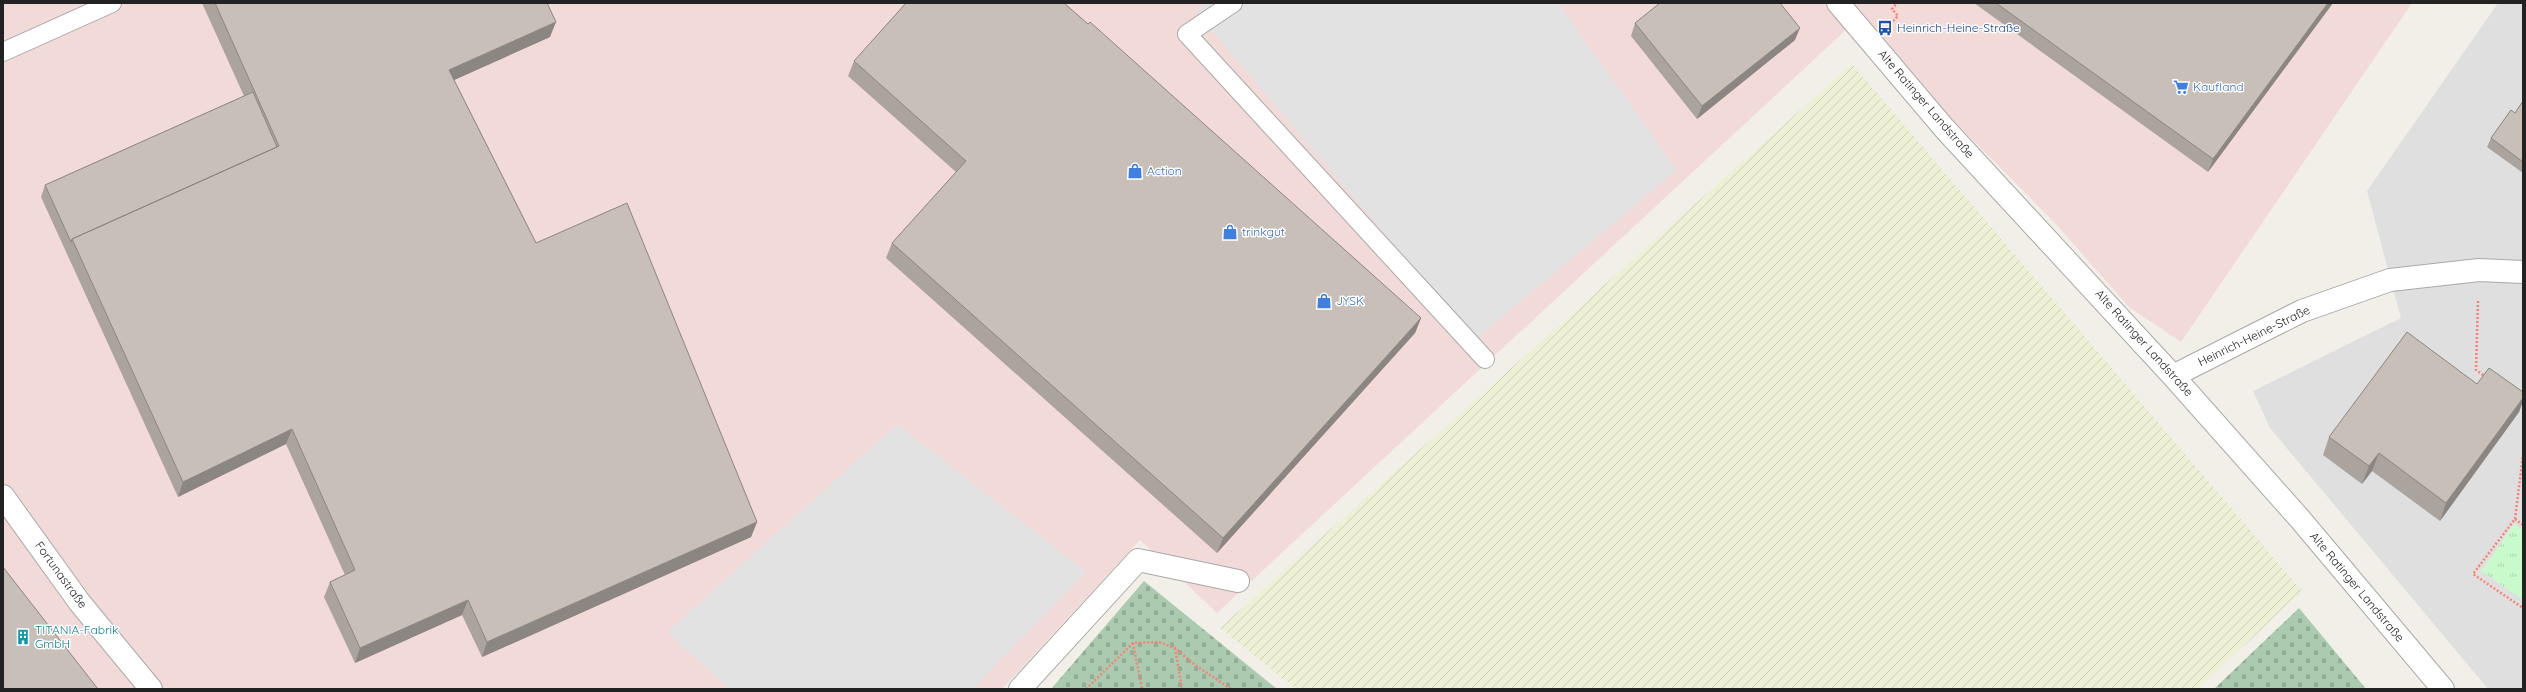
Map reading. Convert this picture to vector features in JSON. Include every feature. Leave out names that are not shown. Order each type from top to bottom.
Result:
[{"type":"street","name":"Alte Ratinger Landstraße","points":[[1838,3],[1944,128],[2173,376],[2300,519],[2444,689]]},
{"type":"street","name":"Heinrich-Heine-Straße","points":[[2173,376],[2302,311],[2390,280],[2480,270],[2523,272]]},
{"type":"street","name":"Fortunastraße","points":[[3,496],[80,603],[151,689]]},
{"type":"street","points":[[1020,689],[1138,560],[1238,581]]},
{"type":"lane","points":[[3,52],[112,3]]},
{"type":"lane","points":[[1233,3],[1187,34],[1485,359]]},
{"type":"path","points":[[1897,3],[1892,9],[1898,16]]},
{"type":"path","points":[[2480,270],[2476,370],[2488,378]]},
{"type":"path","points":[[2523,455],[2514,519],[2473,574],[2523,608]]},
{"type":"path","points":[[2514,519],[2523,525]]},
{"type":"path","points":[[1133,642],[1142,689]]},
{"type":"path","points":[[1086,689],[1133,642],[1159,642],[1175,648],[1195,665],[1230,689]]},
{"type":"path","points":[[1175,648],[1182,689]]},
{"type":"path","points":[[1224,684],[1225,689]]},
{"type":"shaded area","points":[[3,3],[2412,3],[2181,342],[2129,307],[2055,223],[1952,119],[1860,17],[1217,613],[1140,540],[1002,689],[3,689]]},
{"type":"shaded area","points":[[1207,3],[1558,3],[1677,170],[1475,340],[1195,11]]},
{"type":"shaded area","points":[[2498,3],[2523,3],[2523,689],[2488,689],[2270,428],[2253,391],[2401,318],[2367,191]]},
{"type":"shaded area","points":[[897,424],[1086,572],[973,689],[729,689],[667,632]]},
{"type":"green space","points":[[1852,64],[2302,591],[2198,689],[1296,689],[1220,628]]},
{"type":"green space","points":[[2514,524],[2523,530],[2523,600],[2481,571]]},
{"type":"green space","points":[[1144,581],[1277,689],[1051,689]]},
{"type":"green space","points":[[2299,608],[2366,689],[2214,689]]},
{"type":"building","points":[[215,3],[547,3],[556,22],[449,70],[536,243],[627,203],[757,522],[487,642],[468,600],[360,648],[330,582],[355,570],[292,429],[183,482],[72,239],[279,146]]},
{"type":"building","points":[[906,3],[1064,3],[1088,24],[1090,22],[1421,318],[1223,538],[892,243],[966,161],[854,61]]},
{"type":"building","points":[[1660,3],[1780,3],[1800,28],[1702,106],[1635,23]]},
{"type":"building","name":"Kaufland","points":[[1996,3],[2328,3],[2213,159]]},
{"type":"building","points":[[253,92],[277,147],[72,239],[71,242],[45,185]]},
{"type":"building","points":[[2523,101],[2523,162],[2491,138],[2511,110],[2515,113]]},
{"type":"building","points":[[2407,332],[2477,384],[2489,368],[2523,392],[2523,398],[2446,503],[2379,453],[2369,466],[2329,437]]},
{"type":"building","name":"TITANIA-Fabrik GmbH","points":[[3,567],[98,689],[3,689]]},
{"type":"place","name":"Heinrich-Heine-Straße","points":[[1885,28]]},
{"type":"place","name":"Kaufland","points":[[2181,87]]},
{"type":"place","name":"Action","points":[[1135,171]]},
{"type":"place","name":"trinkgut","points":[[1230,232]]},
{"type":"place","name":"JYSK","points":[[1324,301]]},
{"type":"place","name":"TITANIA-Fabrik GmbH","points":[[23,637]]}]
